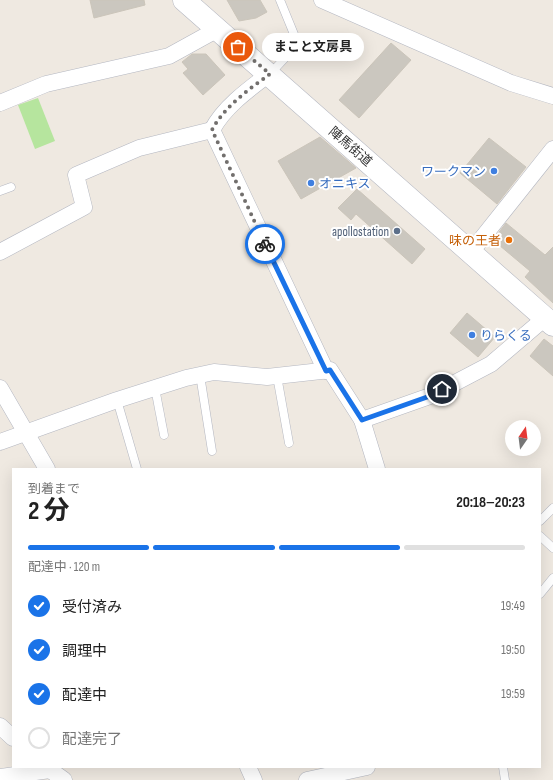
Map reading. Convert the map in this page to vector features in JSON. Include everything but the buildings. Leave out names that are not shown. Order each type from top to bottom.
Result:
[{"type":"main road","name":"陣馬街道","points":[[184,0],[270,74],[549,322]]},
{"type":"street","points":[[322,0],[511,83],[553,96]]},
{"type":"street","points":[[0,103],[46,84],[169,56],[218,29]]},
{"type":"street","points":[[0,252],[84,207],[76,175],[139,148],[212,130],[216,123],[252,86],[270,74]]},
{"type":"street","points":[[212,130],[326,371]]},
{"type":"street","points":[[471,252],[553,150]]},
{"type":"street","points":[[362,420],[430,396],[491,364],[549,322]]},
{"type":"street","points":[[0,442],[117,400],[200,375],[214,372],[267,377],[330,370],[362,420],[377,468]]},
{"type":"street","points":[[0,388],[47,468]]},
{"type":"street","points":[[0,726],[12,737]]},
{"type":"street","points":[[0,777],[48,768],[64,780]]},
{"type":"street","points":[[248,768],[254,780]]},
{"type":"street","points":[[307,780],[362,768]]},
{"type":"lane","points":[[270,74],[298,44],[280,0]]},
{"type":"lane","points":[[0,191],[11,187]]},
{"type":"lane","points":[[200,375],[212,451]]},
{"type":"lane","points":[[277,376],[289,443]]},
{"type":"lane","points":[[155,388],[164,435]]},
{"type":"lane","points":[[117,400],[137,468]]},
{"type":"lane","points":[[541,520],[553,508]]},
{"type":"lane","points":[[541,537],[553,548]]},
{"type":"lane","points":[[541,593],[553,578]]},
{"type":"lane","points":[[503,768],[505,780]]},
{"type":"green space","points":[[38,98],[55,141],[35,149],[18,105]]},
{"type":"way so far","points":[[238,47],[270,74],[252,86],[216,123],[212,130],[265,244]]},
{"type":"place","name":"まこと文房具","points":[[238,47]]},
{"type":"place","name":"ワークマン","points":[[494,171]]},
{"type":"place","name":"オニキス","points":[[311,183]]},
{"type":"place","name":"apollostation","points":[[397,231]]},
{"type":"place","name":"味の王者","points":[[509,240]]},
{"type":"place","name":"りらくる","points":[[472,335]]},
{"type":"route","points":[[265,244],[326,371],[330,370],[362,420],[430,396],[442,389]]}]
